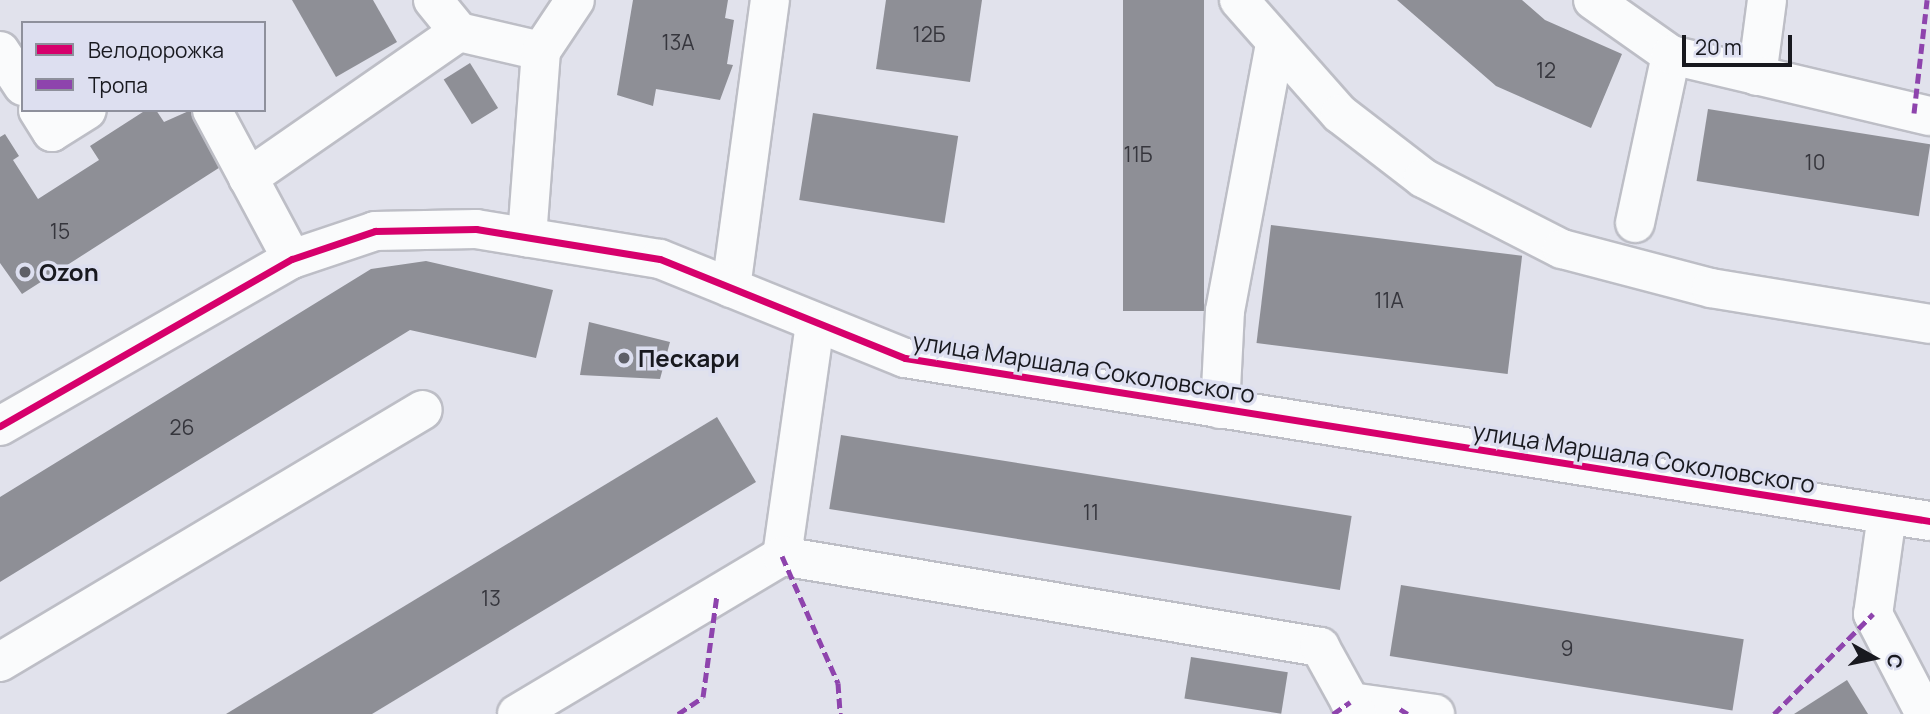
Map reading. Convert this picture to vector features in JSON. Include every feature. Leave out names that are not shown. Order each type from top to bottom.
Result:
[{"type":"street","points":[[433,0],[459,32],[541,51]]},
{"type":"street","points":[[527,237],[541,51],[575,0]]},
{"type":"street","points":[[731,288],[770,0]]},
{"type":"street","points":[[1239,0],[1275,45],[1340,114],[1423,178],[1562,249],[1711,288],[1930,324]]},
{"type":"street","points":[[1593,0],[1671,55],[1930,116]]},
{"type":"street","points":[[1757,76],[1767,0]]},
{"type":"street","points":[[248,178],[459,32]]},
{"type":"street","points":[[1220,409],[1225,311],[1275,45]]},
{"type":"street","points":[[0,51],[21,83]]},
{"type":"street","points":[[1635,223],[1671,55]]},
{"type":"street","points":[[39,112],[52,132],[84,112]]},
{"type":"street","points":[[213,112],[292,259]]},
{"type":"street","name":"улица Маршала Соколовского","points":[[0,426],[292,259],[375,231],[476,229],[660,259],[905,358],[1930,521]]},
{"type":"street","points":[[782,556],[815,323]]},
{"type":"street","points":[[0,662],[422,411]]},
{"type":"street","points":[[1887,515],[1873,614],[1926,714]]},
{"type":"street","points":[[517,714],[782,556],[1320,647],[1354,708],[1435,714]]},
{"type":"building","points":[[292,0],[373,0],[397,42],[336,77]]},
{"type":"building","points":[[633,0],[728,0],[725,18],[734,20],[727,64],[733,65],[720,100],[656,89],[653,106],[617,95]]},
{"type":"building","points":[[886,0],[982,0],[970,82],[876,69]]},
{"type":"building","points":[[1123,0],[1204,0],[1204,311],[1123,311]]},
{"type":"building","points":[[1397,0],[1522,0],[1545,20],[1622,54],[1591,128],[1496,86]]},
{"type":"building","points":[[470,63],[498,108],[472,124],[444,79]]},
{"type":"building","points":[[1708,109],[1930,144],[1919,216],[1697,181]]},
{"type":"building","points":[[143,112],[157,112],[164,122],[192,112],[225,164],[22,294],[0,263],[0,137],[5,134],[19,156],[13,160],[38,199],[99,160],[90,146]]},
{"type":"building","points":[[813,113],[958,136],[944,223],[799,200]]},
{"type":"building","points":[[1271,225],[1522,256],[1508,374],[1256,343]]},
{"type":"building","points":[[426,261],[553,290],[536,358],[410,330],[0,582],[0,497],[371,269]]},
{"type":"building","name":"Пескари","points":[[589,322],[670,342],[660,379],[580,375]]},
{"type":"building","points":[[717,417],[756,482],[372,714],[226,714]]},
{"type":"building","points":[[841,435],[1352,516],[1340,590],[829,509]]},
{"type":"building","points":[[1401,585],[1744,639],[1732,710],[1390,656]]},
{"type":"building","points":[[1191,657],[1288,672],[1281,714],[1184,698]]},
{"type":"building","points":[[1847,680],[1868,714],[1794,714]]},
{"type":"marked path","points":[[1914,113],[1927,0]]},
{"type":"marked path","points":[[782,556],[838,683],[840,714]]},
{"type":"marked path","points":[[678,714],[703,697],[717,595]]},
{"type":"marked path","points":[[1774,714],[1873,614]]},
{"type":"marked path","points":[[1333,714],[1350,702]]},
{"type":"marked path","points":[[1400,709],[1408,714]]},
{"type":"cycle path","points":[[0,426],[292,259],[375,231],[476,229],[660,259],[905,358],[1930,521]]},
{"type":"place","name":"Ozon","points":[[25,272]]},
{"type":"place","name":"Пескари","points":[[624,358]]}]
